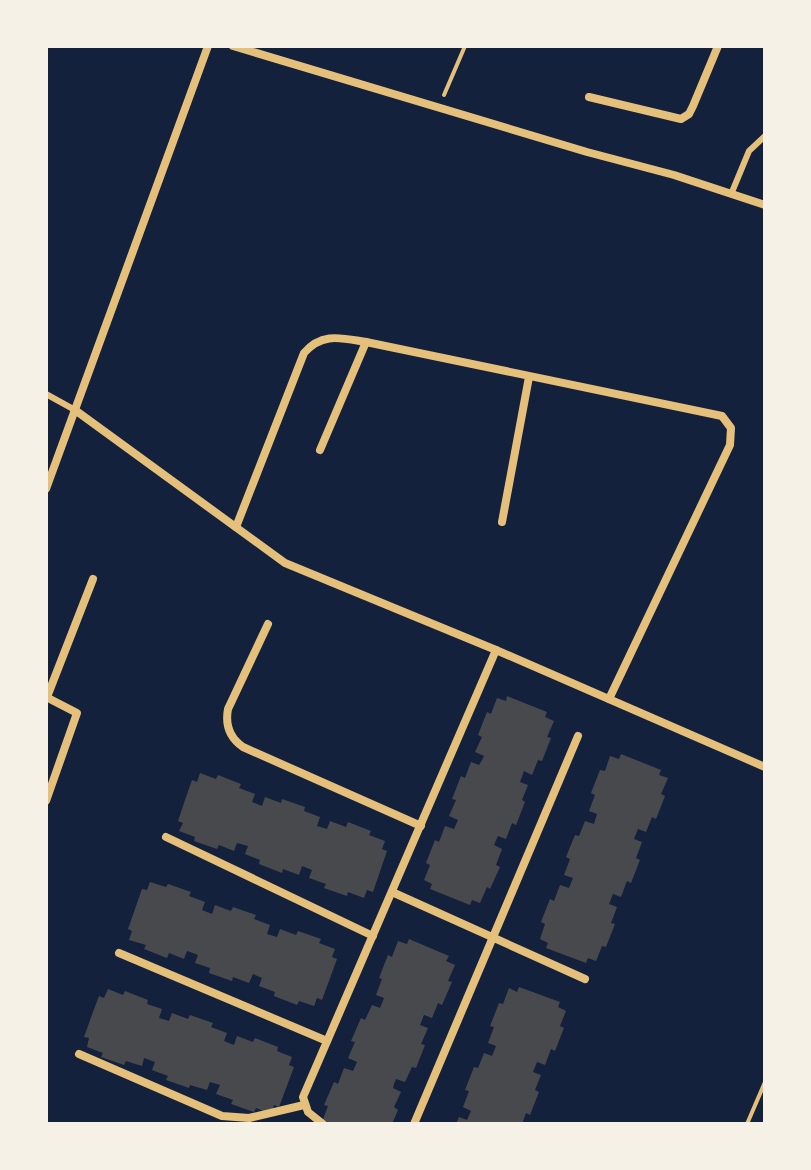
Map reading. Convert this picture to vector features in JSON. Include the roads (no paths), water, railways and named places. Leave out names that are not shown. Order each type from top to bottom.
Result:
[{"type":"street","points":[[46,489],[208,46]]},
{"type":"street","points":[[233,46],[732,192],[765,205]]},
{"type":"street","points":[[589,97],[681,119],[689,114],[718,46]]},
{"type":"street","points":[[236,527],[304,353],[323,338],[366,342],[722,416],[728,421],[733,434],[730,445],[609,699]]},
{"type":"street","points":[[320,450],[366,342]]},
{"type":"street","points":[[502,522],[529,377]]},
{"type":"street","points":[[75,410],[285,563],[496,650],[765,767]]},
{"type":"street","points":[[46,801],[77,713],[47,697],[93,579]]},
{"type":"street","points":[[268,624],[228,709],[227,724],[232,738],[243,747],[421,826]]},
{"type":"street","points":[[323,1124],[313,1118],[304,1105],[303,1097],[496,650]]},
{"type":"street","points":[[414,1124],[578,736]]},
{"type":"street","points":[[166,837],[373,936]]},
{"type":"street","points":[[392,892],[585,979]]},
{"type":"street","points":[[119,953],[327,1041]]},
{"type":"street","points":[[79,1054],[222,1116],[249,1118],[304,1105]]},
{"type":"lane","points":[[732,192],[749,151],[759,138],[765,136]]},
{"type":"lane","points":[[46,394],[75,410]]}]
